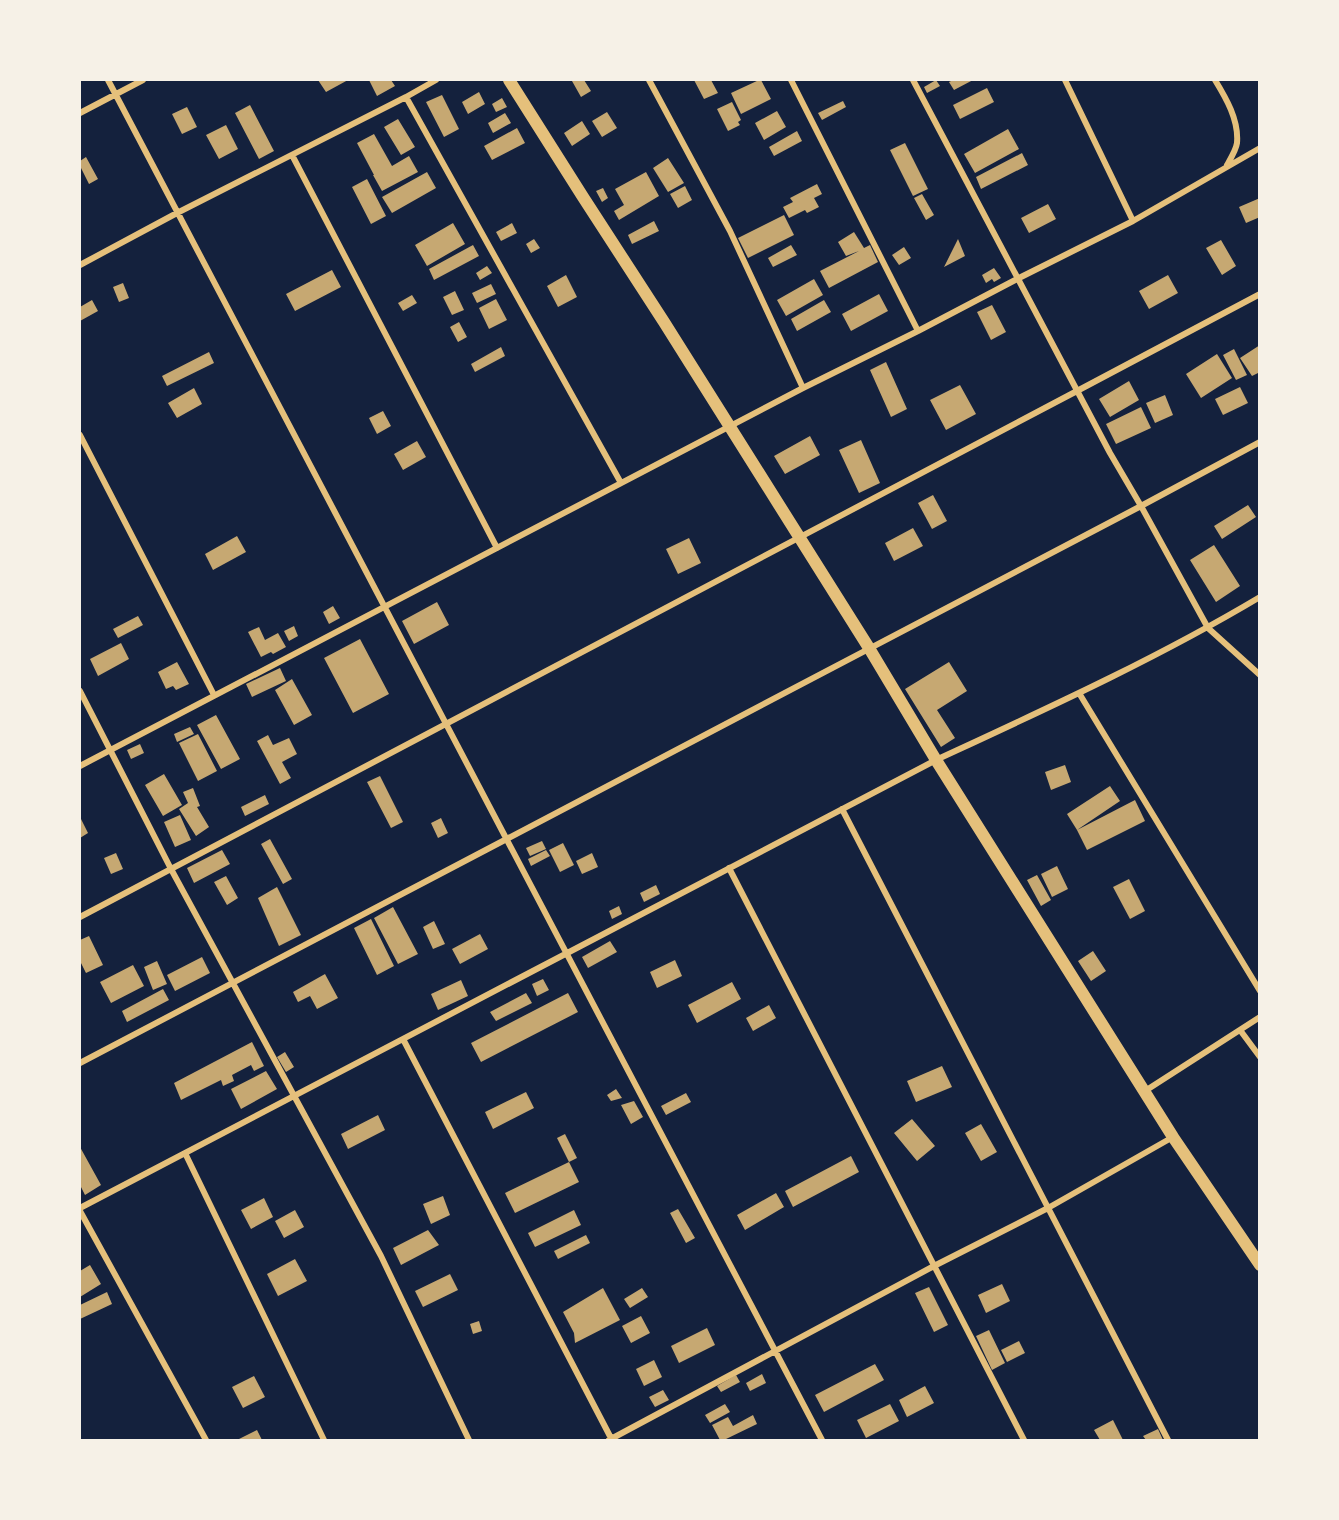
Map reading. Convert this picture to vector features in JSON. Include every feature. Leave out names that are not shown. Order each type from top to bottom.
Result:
[{"type":"main road","points":[[509,80],[730,426],[1173,1137],[1260,1265]]},
{"type":"street","points":[[108,80],[822,1440]]},
{"type":"street","points":[[80,113],[143,80]]},
{"type":"street","points":[[80,265],[436,80]]},
{"type":"street","points":[[650,80],[729,231],[803,388]]},
{"type":"street","points":[[791,80],[918,331]]},
{"type":"street","points":[[914,80],[1110,453],[1208,628],[1260,675]]},
{"type":"street","points":[[1065,80],[1133,221]]},
{"type":"street","points":[[1215,80],[1228,102],[1237,129],[1237,144],[1227,165]]},
{"type":"street","points":[[406,97],[621,483]]},
{"type":"street","points":[[80,766],[803,388],[1133,221],[1260,148]]},
{"type":"street","points":[[292,155],[497,548]]},
{"type":"street","points":[[80,917],[1260,294]]},
{"type":"street","points":[[80,435],[214,695]]},
{"type":"street","points":[[80,1063],[1260,442]]},
{"type":"street","points":[[206,1440],[80,1210],[936,760],[1080,693],[1208,628],[1260,597]]},
{"type":"street","points":[[80,691],[171,869],[381,1256],[469,1440]]},
{"type":"street","points":[[1080,693],[1260,991]]},
{"type":"street","points":[[842,809],[1168,1440]]},
{"type":"street","points":[[729,868],[1024,1440]]},
{"type":"street","points":[[1145,1091],[1260,1017]]},
{"type":"street","points":[[1240,1030],[1260,1057]]},
{"type":"street","points":[[403,1039],[611,1440],[934,1266],[1048,1208],[1173,1137]]},
{"type":"street","points":[[185,1153],[324,1440]]},
{"type":"building","points":[[318,80],[348,80],[326,92]]},
{"type":"building","points":[[369,80],[391,80],[395,86],[377,96]]},
{"type":"building","points":[[584,80],[591,91],[581,97],[572,81]]},
{"type":"building","points":[[694,80],[711,80],[718,93],[704,99]]},
{"type":"building","points":[[759,80],[771,99],[741,114],[731,93]]},
{"type":"building","points":[[936,80],[940,86],[927,93],[924,87]]},
{"type":"building","points":[[973,80],[954,90],[949,82]]},
{"type":"building","points":[[987,88],[994,102],[960,119],[953,105]]},
{"type":"building","points":[[479,92],[485,104],[468,114],[462,102]]},
{"type":"building","points":[[442,95],[459,129],[444,137],[426,102]]},
{"type":"building","points":[[502,98],[507,107],[496,112],[492,104]]},
{"type":"building","points":[[843,101],[846,107],[822,120],[818,113]]},
{"type":"building","points":[[732,102],[741,120],[738,122],[740,125],[728,131],[717,109]]},
{"type":"building","points":[[250,105],[274,151],[259,159],[235,113]]},
{"type":"building","points":[[187,107],[197,127],[182,134],[172,114]]},
{"type":"building","points":[[777,111],[786,127],[764,140],[755,123]]},
{"type":"building","points":[[607,112],[617,128],[602,137],[592,121]]},
{"type":"building","points":[[505,113],[511,123],[493,133],[488,123]]},
{"type":"building","points":[[398,119],[415,147],[401,155],[384,127]]},
{"type":"building","points":[[582,121],[590,134],[572,146],[564,133]]},
{"type":"building","points":[[226,125],[238,149],[219,159],[206,135]]},
{"type":"building","points":[[517,128],[525,143],[492,160],[484,146]]},
{"type":"building","points":[[1008,129],[1019,149],[975,173],[964,154]]},
{"type":"building","points":[[797,131],[802,141],[774,156],[769,147]]},
{"type":"building","points":[[374,134],[392,166],[409,156],[418,172],[382,191],[357,143]]},
{"type":"building","points":[[905,143],[928,189],[913,196],[890,150]]},
{"type":"building","points":[[1022,153],[1028,165],[981,189],[976,177]]},
{"type":"building","points":[[86,157],[98,179],[89,184],[80,166],[80,161]]},
{"type":"building","points":[[668,158],[684,183],[668,192],[653,168]]},
{"type":"building","points":[[427,172],[436,188],[392,213],[382,197]]},
{"type":"building","points":[[646,172],[659,196],[619,220],[614,211],[624,205],[615,189]]},
{"type":"building","points":[[367,179],[386,216],[371,224],[352,187]]},
{"type":"building","points":[[817,184],[822,194],[814,198],[819,207],[807,213],[805,210],[789,218],[783,207],[793,202],[790,198]]},
{"type":"building","points":[[685,186],[692,200],[678,208],[670,194]]},
{"type":"building","points":[[603,188],[608,198],[602,202],[596,191]]},
{"type":"building","points":[[922,194],[934,215],[926,220],[914,198]]},
{"type":"building","points":[[1260,198],[1260,217],[1246,223],[1239,207]]},
{"type":"building","points":[[1048,204],[1056,219],[1029,233],[1021,218]]},
{"type":"building","points":[[784,215],[794,235],[748,258],[738,238]]},
{"type":"building","points":[[654,221],[659,231],[632,244],[628,235]]},
{"type":"building","points":[[453,223],[465,244],[427,266],[415,245]]},
{"type":"building","points":[[512,223],[517,233],[501,241],[496,232]]},
{"type":"building","points":[[854,232],[864,248],[870,245],[878,262],[829,288],[820,271],[859,251],[846,256],[838,242]]},
{"type":"building","points":[[534,239],[540,248],[531,253],[526,244]]},
{"type":"building","points":[[958,239],[965,256],[944,267]]},
{"type":"building","points":[[1221,240],[1236,266],[1222,275],[1206,248]]},
{"type":"building","points":[[473,245],[479,256],[434,280],[429,269]]},
{"type":"building","points":[[791,245],[797,255],[773,267],[768,258]]},
{"type":"building","points":[[904,247],[911,258],[899,265],[892,255]]},
{"type":"building","points":[[487,266],[492,273],[480,280],[476,273]]},
{"type":"building","points":[[994,268],[1001,278],[994,282],[992,279],[986,283],[982,275]]},
{"type":"building","points":[[332,270],[341,287],[295,311],[286,294]]},
{"type":"building","points":[[566,275],[577,297],[558,307],[547,286]]},
{"type":"building","points":[[1168,275],[1178,293],[1149,309],[1139,291]]},
{"type":"building","points":[[814,279],[823,295],[786,316],[777,300]]},
{"type":"building","points":[[123,283],[129,298],[119,302],[113,287]]},
{"type":"building","points":[[491,284],[496,294],[477,303],[472,293]]},
{"type":"building","points":[[455,291],[464,310],[452,315],[443,297]]},
{"type":"building","points":[[879,294],[888,311],[851,331],[842,314]]},
{"type":"building","points":[[412,295],[417,303],[403,311],[398,303]]},
{"type":"building","points":[[496,299],[507,320],[489,329],[479,308]]},
{"type":"building","points":[[92,300],[98,311],[80,321],[80,307]]},
{"type":"building","points":[[824,300],[831,312],[797,331],[791,319]]},
{"type":"building","points":[[992,305],[1006,332],[991,340],[977,312]]},
{"type":"building","points":[[459,322],[467,337],[458,342],[450,327]]},
{"type":"building","points":[[1260,345],[1260,372],[1252,376],[1240,358]]},
{"type":"building","points":[[501,347],[505,356],[475,372],[471,364]]},
{"type":"building","points":[[1234,349],[1247,375],[1236,380],[1223,355]]},
{"type":"building","points":[[209,352],[214,363],[167,386],[162,376]]},
{"type":"building","points":[[1217,354],[1232,378],[1201,398],[1186,374]]},
{"type":"building","points":[[886,362],[907,409],[891,417],[870,370]]},
{"type":"building","points":[[1129,381],[1139,400],[1110,417],[1099,399]]},
{"type":"building","points":[[960,385],[976,414],[946,430],[930,400]]},
{"type":"building","points":[[1240,387],[1248,403],[1223,415],[1215,399]]},
{"type":"building","points":[[194,388],[202,404],[177,418],[168,403]]},
{"type":"building","points":[[1165,395],[1173,415],[1155,423],[1146,403]]},
{"type":"building","points":[[1141,407],[1151,428],[1116,444],[1106,424]]},
{"type":"building","points":[[383,411],[391,426],[377,434],[369,418]]},
{"type":"building","points":[[810,436],[820,455],[785,474],[774,456]]},
{"type":"building","points":[[861,440],[880,483],[859,493],[839,450]]},
{"type":"building","points":[[417,441],[426,457],[403,470],[394,454]]},
{"type":"building","points":[[933,495],[947,521],[932,529],[918,503]]},
{"type":"building","points":[[1248,505],[1256,517],[1222,539],[1214,526]]},
{"type":"building","points":[[913,528],[923,546],[894,561],[885,543]]},
{"type":"building","points":[[237,536],[246,552],[213,570],[205,554]]},
{"type":"building","points":[[689,538],[701,563],[678,574],[666,549]]},
{"type":"building","points":[[1214,545],[1240,586],[1216,602],[1190,560]]},
{"type":"building","points":[[437,602],[449,625],[414,644],[402,621]]},
{"type":"building","points":[[333,606],[340,618],[329,624],[323,612]]},
{"type":"building","points":[[138,616],[143,625],[118,638],[113,629]]},
{"type":"building","points":[[294,626],[298,636],[289,641],[284,631]]},
{"type":"building","points":[[259,627],[265,640],[278,633],[286,647],[261,657],[248,632]]},
{"type":"building","points":[[360,639],[389,694],[353,713],[324,658]]},
{"type":"building","points":[[121,643],[129,659],[98,676],[90,659]]},
{"type":"building","points":[[177,662],[189,684],[176,690],[173,686],[166,689],[158,672]]},
{"type":"building","points":[[949,662],[967,691],[937,710],[955,738],[941,747],[905,689]]},
{"type":"building","points":[[280,668],[286,681],[252,697],[246,684]]},
{"type":"building","points":[[292,679],[312,715],[294,725],[275,690]]},
{"type":"building","points":[[216,715],[240,759],[221,769],[197,725]]},
{"type":"building","points":[[190,727],[194,734],[177,742],[174,734]]},
{"type":"building","points":[[198,734],[217,771],[198,781],[179,743]]},
{"type":"building","points":[[268,735],[273,745],[289,738],[297,754],[282,762],[291,778],[280,784],[257,741]]},
{"type":"building","points":[[140,744],[144,753],[131,759],[127,750]]},
{"type":"building","points":[[1065,765],[1071,782],[1051,790],[1045,772]]},
{"type":"building","points":[[164,774],[182,805],[163,816],[145,785]]},
{"type":"building","points":[[380,776],[403,822],[391,828],[367,782]]},
{"type":"building","points":[[1110,786],[1120,801],[1077,830],[1067,814]]},
{"type":"building","points":[[193,788],[200,806],[197,807],[209,827],[196,836],[179,809],[188,803],[183,792]]},
{"type":"building","points":[[265,795],[269,804],[245,816],[241,807]]},
{"type":"building","points":[[1135,800],[1145,821],[1087,850],[1077,830]]},
{"type":"building","points":[[180,815],[191,840],[175,847],[164,822]]},
{"type":"building","points":[[80,817],[88,833],[80,838]]},
{"type":"building","points":[[441,818],[448,833],[438,838],[431,823]]},
{"type":"building","points":[[270,839],[292,879],[283,884],[261,844]]},
{"type":"building","points":[[542,841],[546,849],[530,856],[526,848]]},
{"type":"building","points":[[563,843],[574,865],[560,872],[549,850]]},
{"type":"building","points":[[222,850],[230,864],[194,883],[187,868]]},
{"type":"building","points":[[546,850],[550,856],[531,866],[528,859]]},
{"type":"building","points":[[116,853],[123,869],[111,874],[104,858]]},
{"type":"building","points":[[592,853],[598,867],[582,874],[576,861]]},
{"type":"building","points":[[1057,866],[1068,889],[1052,897],[1041,874]]},
{"type":"building","points":[[1037,875],[1051,900],[1041,906],[1027,880]]},
{"type":"building","points":[[226,876],[238,898],[227,905],[214,882]]},
{"type":"building","points":[[1129,879],[1145,911],[1130,919],[1113,887]]},
{"type":"building","points":[[656,885],[660,894],[644,902],[640,893]]},
{"type":"building","points":[[277,887],[301,935],[279,946],[258,898]]},
{"type":"building","points":[[619,906],[622,914],[612,919],[609,911]]},
{"type":"building","points":[[393,907],[418,954],[398,964],[374,918]]},
{"type":"building","points":[[371,919],[394,966],[377,975],[354,928]]},
{"type":"building","points":[[434,921],[445,944],[433,949],[423,927]]},
{"type":"building","points":[[480,934],[488,949],[460,964],[452,949]]},
{"type":"building","points":[[89,936],[103,965],[86,973],[80,961],[80,940]]},
{"type":"building","points":[[610,941],[617,952],[588,968],[582,957]]},
{"type":"building","points":[[1093,951],[1106,971],[1091,981],[1078,961]]},
{"type":"building","points":[[202,957],[210,973],[175,991],[167,975]]},
{"type":"building","points":[[675,960],[682,976],[657,988],[650,972]]},
{"type":"building","points":[[157,961],[167,984],[153,990],[144,967]]},
{"type":"building","points":[[133,965],[144,986],[111,1003],[100,982]]},
{"type":"building","points":[[325,974],[338,998],[317,1009],[310,996],[298,1002],[293,992]]},
{"type":"building","points":[[543,979],[549,990],[537,996],[532,984]]},
{"type":"building","points":[[461,980],[468,996],[438,1010],[431,994]]},
{"type":"building","points":[[732,982],[741,999],[697,1023],[688,1005]]},
{"type":"building","points":[[163,989],[169,1000],[127,1022],[122,1011]]},
{"type":"building","points":[[526,993],[532,1003],[496,1021],[490,1012]]},
{"type":"building","points":[[568,993],[578,1012],[481,1062],[471,1043]]},
{"type":"building","points":[[769,1005],[776,1018],[753,1031],[746,1018]]},
{"type":"building","points":[[252,1042],[264,1066],[254,1071],[251,1065],[232,1075],[234,1081],[223,1086],[221,1080],[181,1100],[174,1083]]},
{"type":"building","points":[[285,1052],[294,1067],[286,1072],[277,1057]]},
{"type":"building","points":[[942,1066],[952,1087],[916,1102],[907,1081]]},
{"type":"building","points":[[266,1071],[277,1089],[241,1109],[231,1089]]},
{"type":"building","points":[[616,1089],[622,1098],[611,1101],[607,1095]]},
{"type":"building","points":[[526,1092],[534,1108],[493,1129],[485,1112]]},
{"type":"building","points":[[686,1093],[691,1102],[666,1115],[661,1106]]},
{"type":"building","points":[[634,1101],[643,1117],[631,1124],[621,1105]]},
{"type":"building","points":[[378,1115],[385,1130],[348,1149],[341,1134]]},
{"type":"building","points":[[912,1119],[935,1146],[917,1161],[894,1133]]},
{"type":"building","points":[[981,1124],[997,1152],[981,1161],[965,1133]]},
{"type":"building","points":[[565,1134],[577,1158],[569,1162],[557,1138]]},
{"type":"building","points":[[80,1147],[101,1185],[85,1195],[80,1185]]},
{"type":"building","points":[[851,1156],[859,1172],[793,1207],[785,1191]]},
{"type":"building","points":[[569,1162],[579,1182],[515,1213],[505,1193]]},
{"type":"building","points":[[776,1193],[784,1207],[745,1230],[737,1215]]},
{"type":"building","points":[[443,1196],[450,1215],[431,1224],[423,1204]]},
{"type":"building","points":[[264,1198],[273,1217],[251,1229],[241,1210]]},
{"type":"building","points":[[678,1209],[695,1238],[686,1243],[670,1213]]},
{"type":"building","points":[[295,1210],[304,1227],[284,1238],[275,1221]]},
{"type":"building","points":[[574,1210],[581,1225],[535,1247],[528,1233]]},
{"type":"building","points":[[428,1230],[439,1245],[401,1265],[393,1248]]},
{"type":"building","points":[[586,1235],[590,1243],[558,1259],[554,1251]]},
{"type":"building","points":[[295,1259],[307,1281],[278,1296],[267,1274]]},
{"type":"building","points":[[90,1265],[101,1284],[80,1297],[80,1271]]},
{"type":"building","points":[[450,1274],[458,1290],[423,1307],[415,1291]]},
{"type":"building","points":[[1002,1284],[1010,1301],[986,1313],[978,1295]]},
{"type":"building","points":[[929,1287],[948,1325],[934,1332],[915,1293]]},
{"type":"building","points":[[603,1288],[620,1320],[575,1343],[574,1333],[563,1312]]},
{"type":"building","points":[[642,1288],[648,1297],[630,1308],[624,1299]]},
{"type":"building","points":[[107,1292],[112,1304],[80,1319],[80,1305]]},
{"type":"building","points":[[641,1316],[650,1333],[631,1343],[622,1326]]},
{"type":"building","points":[[479,1321],[482,1331],[473,1334],[470,1324]]},
{"type":"building","points":[[707,1328],[715,1345],[679,1363],[671,1346]]},
{"type":"building","points":[[989,1330],[1005,1363],[992,1370],[976,1336]]},
{"type":"building","points":[[1019,1341],[1025,1353],[1007,1362],[1001,1350]]},
{"type":"building","points":[[654,1360],[662,1377],[644,1386],[636,1369]]},
{"type":"building","points":[[875,1364],[884,1380],[824,1412],[815,1395]]},
{"type":"building","points":[[762,1374],[766,1383],[750,1391],[746,1383]]},
{"type":"building","points":[[736,1375],[740,1382],[721,1392],[717,1386]]},
{"type":"building","points":[[254,1376],[265,1397],[243,1408],[232,1387]]},
{"type":"building","points":[[925,1386],[934,1403],[907,1417],[899,1400]]},
{"type":"building","points":[[663,1390],[669,1400],[655,1407],[649,1397]]},
{"type":"building","points":[[725,1404],[730,1412],[710,1423],[705,1415]]},
{"type":"building","points":[[890,1404],[899,1421],[866,1438],[857,1420]]},
{"type":"building","points":[[753,1415],[757,1424],[724,1440],[720,1440],[712,1425],[728,1417],[733,1426]]},
{"type":"building","points":[[1113,1420],[1123,1440],[1100,1440],[1094,1430]]},
{"type":"building","points":[[1158,1429],[1163,1440],[1146,1440],[1143,1436]]},
{"type":"building","points":[[257,1430],[262,1440],[237,1440]]}]
